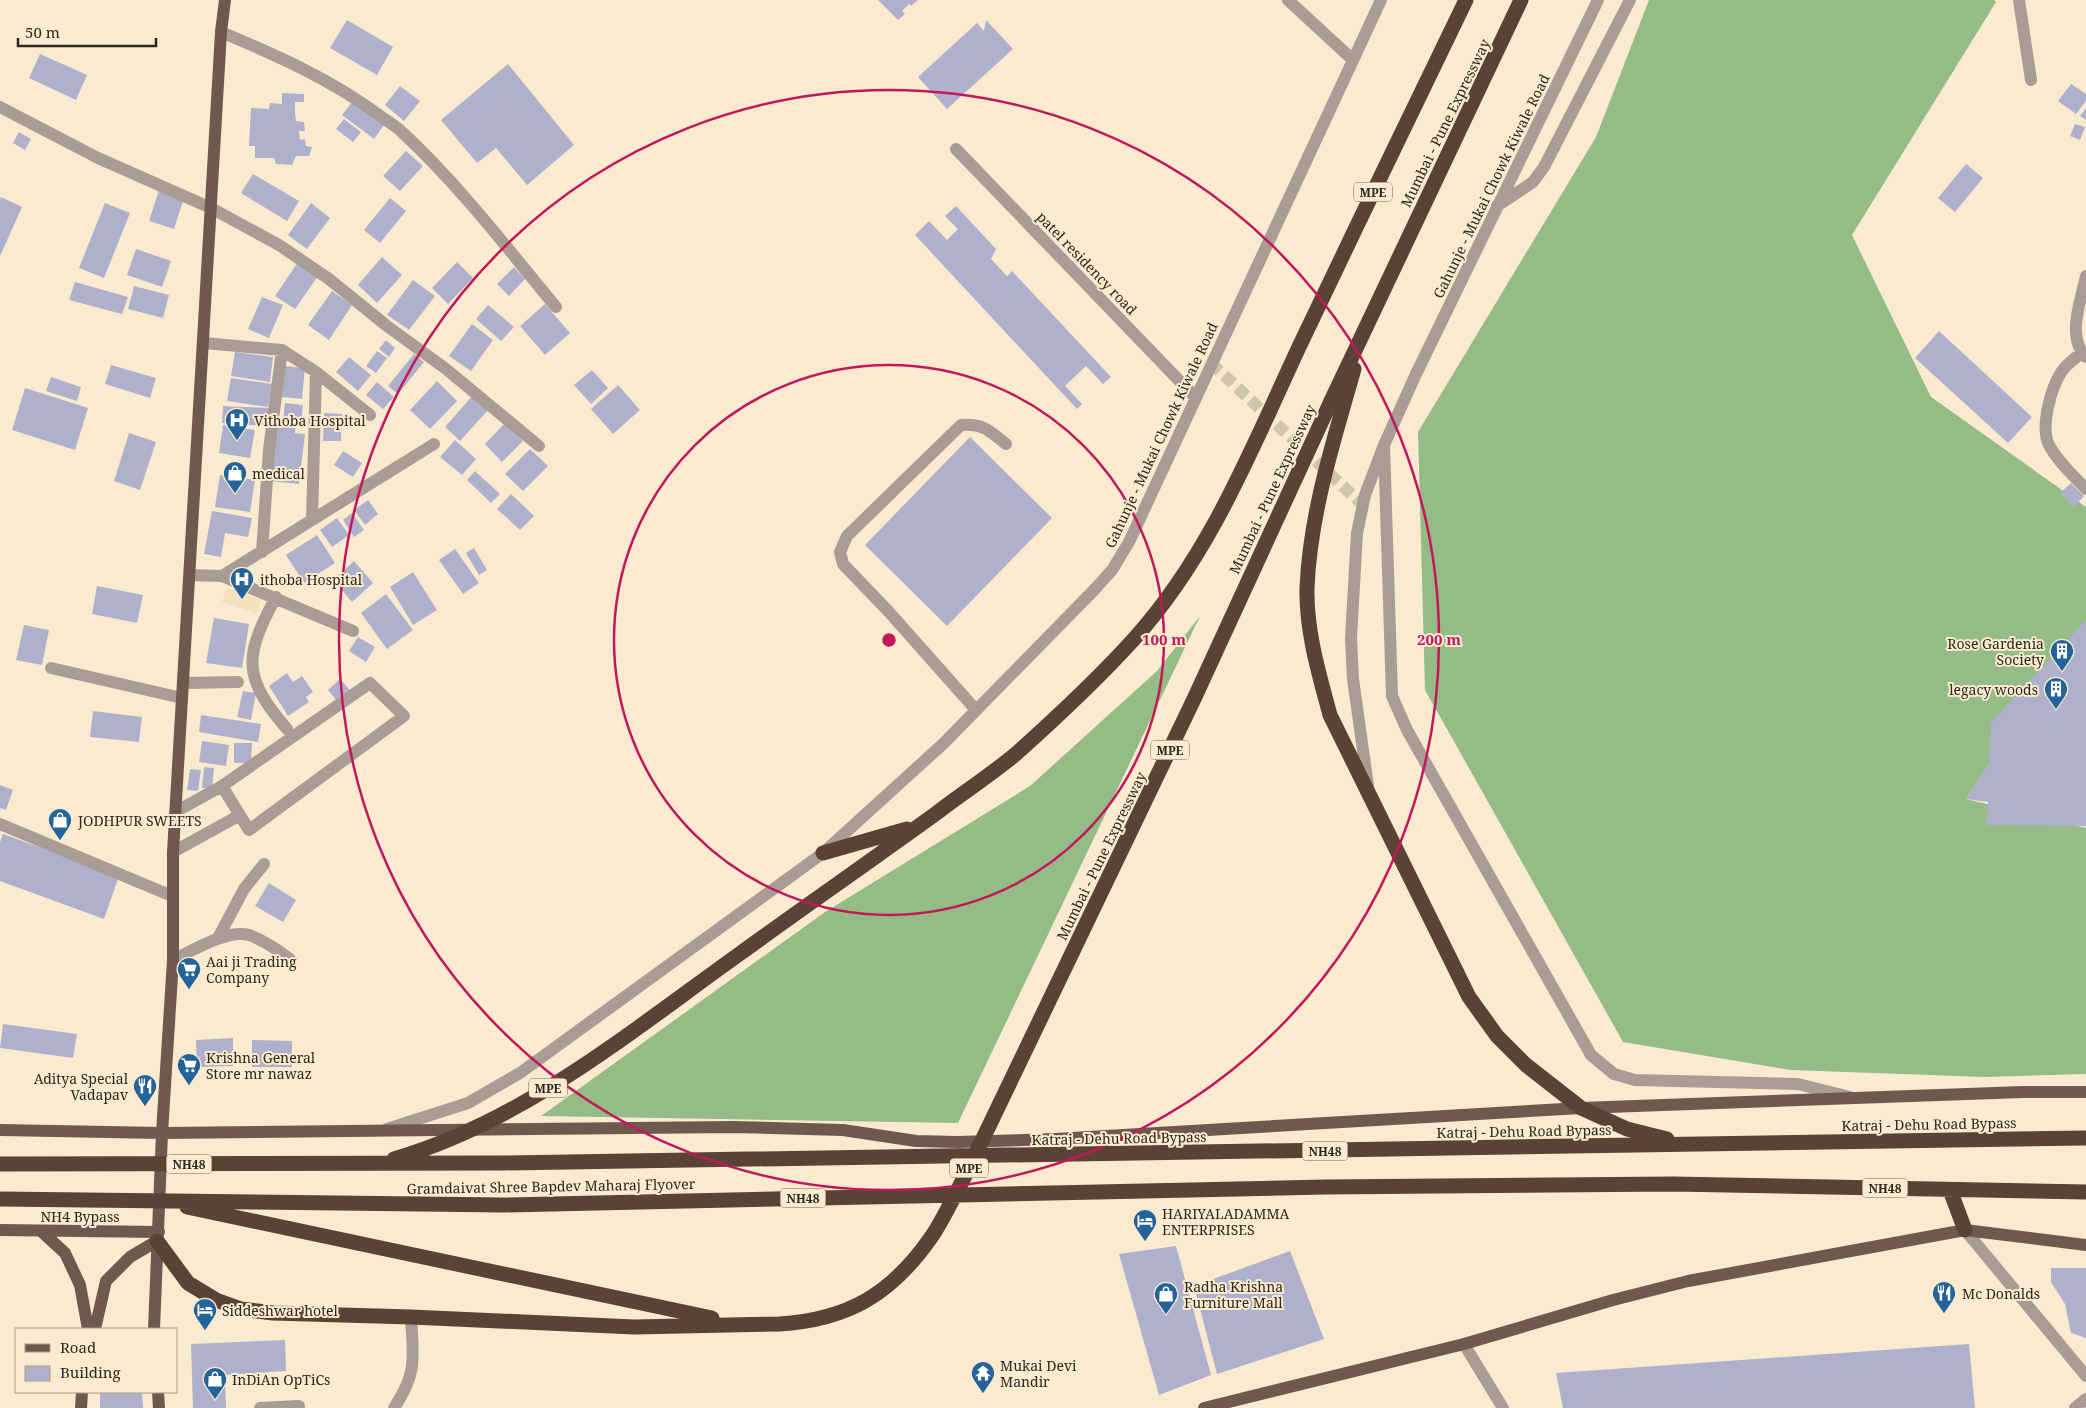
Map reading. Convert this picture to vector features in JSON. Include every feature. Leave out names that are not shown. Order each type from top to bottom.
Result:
[{"type":"highway","name":"MPE","points":[[379,1163],[424,1150],[468,1132],[535,1096],[599,1054],[918,826],[1021,749],[1136,637],[1175,586],[1229,498],[1329,284],[1466,0]]},
{"type":"highway","name":"Mumbai - Pune Expressway","points":[[756,1324],[798,1323],[833,1316],[850,1309],[874,1296],[894,1280],[933,1235],[965,1176],[1190,708],[1332,399],[1521,0]]},
{"type":"highway","points":[[1363,336],[1322,484],[1307,589],[1310,626],[1318,672],[1330,716],[1469,997],[1497,1036],[1520,1060],[1581,1108],[1627,1129],[1688,1144]]},
{"type":"highway","points":[[823,853],[918,826]]},
{"type":"highway","name":"Katraj - Dehu Road Bypass","points":[[962,1149],[1688,1144],[2086,1138]]},
{"type":"highway","name":"Gramdaivat Shree Bapdev Maharaj Flyover","points":[[0,1164],[502,1163],[962,1149]]},
{"type":"highway","name":"Gramdaivat Shree Bapdev Maharaj Flyover","points":[[0,1199],[503,1205],[1325,1187],[1673,1184],[1950,1190]]},
{"type":"highway","points":[[1950,1190],[1965,1230]]},
{"type":"highway","name":"NH48","points":[[1950,1190],[2086,1192]]},
{"type":"highway","name":"MPE","points":[[155,1201],[678,1312],[756,1324]]},
{"type":"highway","points":[[158,1236],[188,1283],[216,1300],[241,1309],[273,1313],[634,1327],[756,1324]]},
{"type":"main road","points":[[154,1328],[162,1133],[172,960],[173,852],[177,812],[221,32],[226,0]]},
{"type":"main road","points":[[0,1130],[162,1133],[387,1129],[733,1127],[843,1130],[962,1149],[1065,1138],[1581,1108],[2023,1092],[2086,1092]]},
{"type":"main road","name":"NH4 Bypass","points":[[0,1230],[158,1236]]},
{"type":"main road","points":[[1204,1408],[1464,1344],[1613,1300],[1688,1281],[1965,1230],[2086,1245]]},
{"type":"main road","points":[[41,1231],[65,1253],[80,1286],[88,1328]]},
{"type":"main road","points":[[95,1328],[106,1281],[130,1257],[158,1236]]},
{"type":"main road","points":[[81,1408],[82,1393]]},
{"type":"main road","points":[[158,1393],[159,1408]]},
{"type":"street","points":[[1288,0],[1354,60]]},
{"type":"street","name":"Gahunje - Mukai Chowk Kiwale Road","points":[[387,1129],[468,1102],[520,1073],[823,853],[944,743],[1065,621],[1117,562],[1129,542],[1381,0]]},
{"type":"street","name":"Gahunje - Mukai Chowk Kiwale Road","points":[[1369,793],[1353,679],[1351,638],[1357,533],[1366,494],[1384,445],[1497,206],[1598,0]]},
{"type":"street","points":[[1497,206],[1533,182],[1544,167],[1630,0]]},
{"type":"street","points":[[2019,0],[2031,80]]},
{"type":"street","points":[[221,32],[276,55],[321,78],[365,104],[402,132],[445,176],[556,307]]},
{"type":"street","points":[[0,107],[98,158],[211,208],[280,245],[330,279],[387,326],[446,369],[539,446]]},
{"type":"street","name":"patel residency road","points":[[956,149],[1195,397]]},
{"type":"street","points":[[2086,276],[2077,318],[2076,338],[2084,355],[2068,364],[2055,385],[2050,399],[2046,432],[2048,443],[2058,460],[2086,489]]},
{"type":"street","points":[[204,343],[282,350],[316,372],[370,415]]},
{"type":"street","points":[[262,552],[269,450],[282,350]]},
{"type":"street","points":[[312,520],[316,372]]},
{"type":"street","points":[[976,710],[843,564],[840,552],[847,536],[961,425],[975,424],[986,428],[1006,444]]},
{"type":"street","points":[[222,576],[434,444]]},
{"type":"street","points":[[1384,445],[1392,696],[1411,738],[1591,1055],[1614,1074],[1635,1080],[1798,1084],[1854,1098]]},
{"type":"street","points":[[190,575],[222,576],[276,597],[353,631]]},
{"type":"street","points":[[276,597],[261,624],[254,648],[252,668],[255,684],[286,729]]},
{"type":"street","points":[[51,668],[182,698]]},
{"type":"street","points":[[184,683],[238,682]]},
{"type":"street","points":[[177,812],[222,786],[370,683],[404,716],[249,830],[222,786]]},
{"type":"street","points":[[173,852],[240,815]]},
{"type":"street","points":[[0,824],[172,896]]},
{"type":"street","points":[[218,938],[244,889],[264,864]]},
{"type":"street","points":[[172,960],[218,938],[248,935],[273,947],[290,959]]},
{"type":"street","points":[[1965,1230],[2086,1376]]},
{"type":"street","points":[[394,1408],[404,1394],[411,1376],[413,1360],[411,1317]]},
{"type":"street","points":[[1464,1344],[1503,1408]]},
{"type":"street","points":[[2075,1408],[2086,1399]]},
{"type":"street","points":[[260,1408],[299,1406]]},
{"type":"shaded area","name":"ithoba Hospital","points":[[227,588],[261,599],[257,613],[222,602]]},
{"type":"green space","points":[[1649,0],[1994,0],[1996,2],[1852,235],[1931,397],[2086,507],[2086,621],[1966,799],[2086,828],[2086,1074],[1985,1077],[1790,1070],[1623,1042],[1425,690],[1418,432],[1596,137]]},
{"type":"green space","points":[[1200,616],[958,1123],[541,1116],[825,912],[1030,786],[1157,671]]},
{"type":"building","points":[[878,0],[918,0],[911,6],[909,4],[902,11],[905,14],[898,20]]},
{"type":"building","points":[[347,20],[393,47],[377,75],[330,48]]},
{"type":"building","points":[[986,20],[1013,49],[947,109],[918,77],[977,23],[984,31]]},
{"type":"building","points":[[40,54],[87,75],[76,100],[29,78]]},
{"type":"building","points":[[508,64],[574,145],[527,185],[496,148],[477,163],[441,120]]},
{"type":"building","points":[[2071,84],[2086,94],[2086,101],[2076,114],[2058,101]]},
{"type":"building","points":[[400,86],[420,101],[404,121],[385,105]]},
{"type":"building","points":[[282,93],[304,94],[304,102],[295,102],[296,121],[304,122],[305,131],[299,131],[300,140],[305,139],[306,146],[312,147],[309,156],[296,156],[292,165],[276,164],[274,158],[255,158],[255,146],[249,146],[251,108],[269,109],[270,103],[282,104]]},
{"type":"building","points":[[353,101],[384,125],[374,139],[342,115]]},
{"type":"building","points":[[2086,108],[2086,120],[2080,116]]},
{"type":"building","points":[[344,119],[361,132],[353,142],[336,129]]},
{"type":"building","points":[[2075,124],[2085,127],[2080,140],[2070,136]]},
{"type":"building","points":[[19,132],[31,139],[25,150],[13,143]]},
{"type":"building","points":[[406,151],[423,166],[400,191],[383,176]]},
{"type":"building","points":[[1966,164],[1983,178],[1955,212],[1938,198]]},
{"type":"building","points":[[253,174],[299,201],[287,221],[241,193]]},
{"type":"building","points":[[159,190],[184,198],[174,229],[149,221]]},
{"type":"building","points":[[1,197],[22,207],[0,256],[0,200]]},
{"type":"building","points":[[390,198],[406,211],[380,243],[364,230]]},
{"type":"building","points":[[105,203],[130,213],[104,278],[79,268]]},
{"type":"building","points":[[311,203],[330,218],[307,249],[288,235]]},
{"type":"building","points":[[956,206],[996,249],[991,259],[1007,276],[1012,271],[1111,377],[1103,384],[1086,366],[1065,386],[1082,404],[1077,409],[915,235],[929,221],[947,240],[958,229],[945,216]]},
{"type":"building","points":[[136,249],[171,261],[162,287],[127,275]]},
{"type":"building","points":[[382,257],[402,275],[377,303],[358,285]]},
{"type":"building","points":[[298,262],[318,276],[295,309],[275,296]]},
{"type":"building","points":[[457,262],[473,278],[448,304],[432,288]]},
{"type":"building","points":[[514,267],[525,279],[509,296],[497,284]]},
{"type":"building","points":[[413,280],[435,296],[409,330],[387,315]]},
{"type":"building","points":[[75,282],[128,297],[122,314],[69,300]]},
{"type":"building","points":[[134,286],[169,295],[163,318],[128,309]]},
{"type":"building","points":[[332,291],[352,305],[329,340],[308,325]]},
{"type":"building","points":[[262,297],[283,305],[269,338],[248,329]]},
{"type":"building","points":[[545,304],[570,333],[545,355],[520,326]]},
{"type":"building","points":[[488,305],[514,327],[501,341],[476,319]]},
{"type":"building","points":[[472,324],[493,340],[471,371],[449,356]]},
{"type":"building","points":[[1939,331],[2032,417],[2008,443],[1915,358]]},
{"type":"building","points":[[386,340],[395,348],[389,357],[379,349]]},
{"type":"building","points":[[377,351],[387,358],[376,373],[366,366]]},
{"type":"building","points":[[235,352],[273,357],[270,382],[231,376]]},
{"type":"building","points":[[414,354],[424,362],[398,394],[388,386]]},
{"type":"building","points":[[349,357],[371,375],[358,391],[336,372]]},
{"type":"building","points":[[111,365],[156,378],[150,398],[105,384]]},
{"type":"building","points":[[284,366],[305,368],[302,399],[282,397]]},
{"type":"building","points":[[592,370],[608,388],[591,404],[574,385]]},
{"type":"building","points":[[51,377],[81,387],[77,401],[46,391]]},
{"type":"building","points":[[231,378],[272,384],[268,407],[227,401]]},
{"type":"building","points":[[437,381],[457,401],[430,429],[410,410]]},
{"type":"building","points":[[377,382],[394,397],[383,409],[366,395]]},
{"type":"building","points":[[618,385],[640,410],[613,434],[591,409]]},
{"type":"building","points":[[25,388],[88,408],[75,450],[12,430]]},
{"type":"building","points":[[473,395],[489,409],[460,441],[445,427]]},
{"type":"building","points":[[285,403],[303,405],[301,422],[283,420]]},
{"type":"building","points":[[223,406],[269,408],[269,426],[222,423]]},
{"type":"building","points":[[324,413],[342,414],[341,441],[323,441]]},
{"type":"building","points":[[277,421],[296,423],[295,433],[305,434],[299,484],[270,481]]},
{"type":"building","points":[[505,423],[523,441],[502,462],[485,444]]},
{"type":"building","name":"Vithoba Hospital","points":[[223,425],[255,430],[250,458],[219,453]]},
{"type":"building","points":[[129,433],[156,442],[140,490],[114,481]]},
{"type":"building","points":[[970,437],[1052,518],[947,626],[865,545]]},
{"type":"building","points":[[455,440],[476,459],[462,475],[440,457]]},
{"type":"building","points":[[530,449],[548,466],[523,491],[505,474]]},
{"type":"building","points":[[343,451],[362,463],[353,477],[334,465]]},
{"type":"building","points":[[475,471],[500,494],[491,503],[467,480]]},
{"type":"building","name":"medical","points":[[220,475],[255,480],[250,512],[215,507]]},
{"type":"building","points":[[2071,483],[2084,496],[2074,507],[2060,493]]},
{"type":"building","points":[[511,494],[534,516],[520,530],[497,509]]},
{"type":"building","points":[[368,500],[378,514],[365,525],[354,510]]},
{"type":"building","points":[[212,511],[252,518],[248,537],[225,533],[221,557],[204,554]]},
{"type":"building","points":[[352,513],[364,530],[354,537],[343,520]]},
{"type":"building","points":[[337,518],[349,535],[332,547],[320,530]]},
{"type":"building","points":[[317,535],[335,563],[304,583],[286,555]]},
{"type":"building","points":[[474,548],[487,570],[479,575],[466,553]]},
{"type":"building","points":[[455,549],[479,583],[463,594],[439,560]]},
{"type":"building","points":[[354,561],[373,583],[352,602],[333,580]]},
{"type":"building","points":[[413,572],[437,610],[413,625],[390,587]]},
{"type":"building","points":[[97,586],[143,595],[137,623],[92,614]]},
{"type":"building","points":[[386,594],[413,630],[387,649],[361,613]]},
{"type":"building","points":[[214,618],[249,624],[242,668],[206,663]]},
{"type":"building","name":"Rose Gardenia Society","points":[[2086,620],[2086,826],[1987,825],[1988,802],[1966,799],[1989,764],[1991,723]]},
{"type":"building","points":[[24,625],[49,630],[42,665],[16,660]]},
{"type":"building","points":[[358,637],[375,647],[366,662],[349,651]]},
{"type":"building","points":[[287,673],[293,682],[302,676],[313,692],[306,697],[309,702],[288,716],[269,686]]},
{"type":"building","points":[[340,679],[350,690],[337,701],[328,690]]},
{"type":"building","points":[[243,691],[256,693],[251,720],[237,717]]},
{"type":"building","points":[[93,711],[142,717],[139,742],[90,737]]},
{"type":"building","points":[[201,715],[261,724],[258,742],[199,732]]},
{"type":"building","points":[[202,741],[229,745],[226,766],[199,762]]},
{"type":"building","points":[[234,743],[252,743],[251,763],[234,763]]},
{"type":"building","points":[[204,767],[214,768],[212,789],[202,788]]},
{"type":"building","points":[[190,769],[201,770],[198,791],[187,790]]},
{"type":"building","points":[[0,785],[13,790],[6,810],[0,808]]},
{"type":"building","points":[[3,834],[119,876],[104,919],[0,881],[0,842]]},
{"type":"building","points":[[269,883],[296,900],[283,922],[255,906]]},
{"type":"building","points":[[3,1024],[77,1034],[73,1058],[0,1048]]},
{"type":"building","points":[[233,1038],[233,1066],[197,1067],[196,1040]]},
{"type":"building","points":[[252,1040],[292,1041],[292,1067],[252,1067]]},
{"type":"building","name":"Radha Krishna Furniture Mall","points":[[1176,1246],[1211,1375],[1159,1395],[1119,1254]]},
{"type":"building","points":[[1290,1251],[1324,1339],[1217,1374],[1194,1286]]},
{"type":"building","points":[[2051,1268],[2086,1268],[2086,1338],[2071,1333],[2065,1304],[2051,1282]]},
{"type":"building","points":[[285,1340],[286,1371],[225,1375],[226,1408],[193,1408],[191,1344]]},
{"type":"building","points":[[1969,1344],[1975,1408],[1563,1408],[1556,1373]]},
{"type":"building","points":[[100,1393],[142,1393],[143,1408],[100,1408]]},
{"type":"tunnel","points":[[1211,363],[1363,505]]},
{"type":"place","name":"Vithoba Hospital","points":[[237,441]]},
{"type":"place","name":"medical","points":[[235,494]]},
{"type":"place","name":"ithoba Hospital","points":[[242,600]]},
{"type":"place","name":"Rose Gardenia Society","points":[[2062,672]]},
{"type":"place","name":"legacy woods","points":[[2056,710]]},
{"type":"place","name":"JODHPUR SWEETS","points":[[60,841]]},
{"type":"place","name":"Aai ji Trading Company","points":[[189,990]]},
{"type":"place","name":"Krishna General Store mr nawaz","points":[[189,1086]]},
{"type":"place","name":"Aditya Special Vadapav","points":[[145,1107]]},
{"type":"place","name":"HARIYALADAMMA ENTERPRISES","points":[[1145,1242]]},
{"type":"place","name":"Mc Donalds","points":[[1944,1314]]},
{"type":"place","name":"Radha Krishna Furniture Mall","points":[[1166,1315]]},
{"type":"place","name":"Siddeshwar hotel","points":[[205,1331]]},
{"type":"place","name":"Mukai Devi Mandir","points":[[983,1394]]},
{"type":"place","name":"InDiAn OpTiCs","points":[[215,1400]]}]
